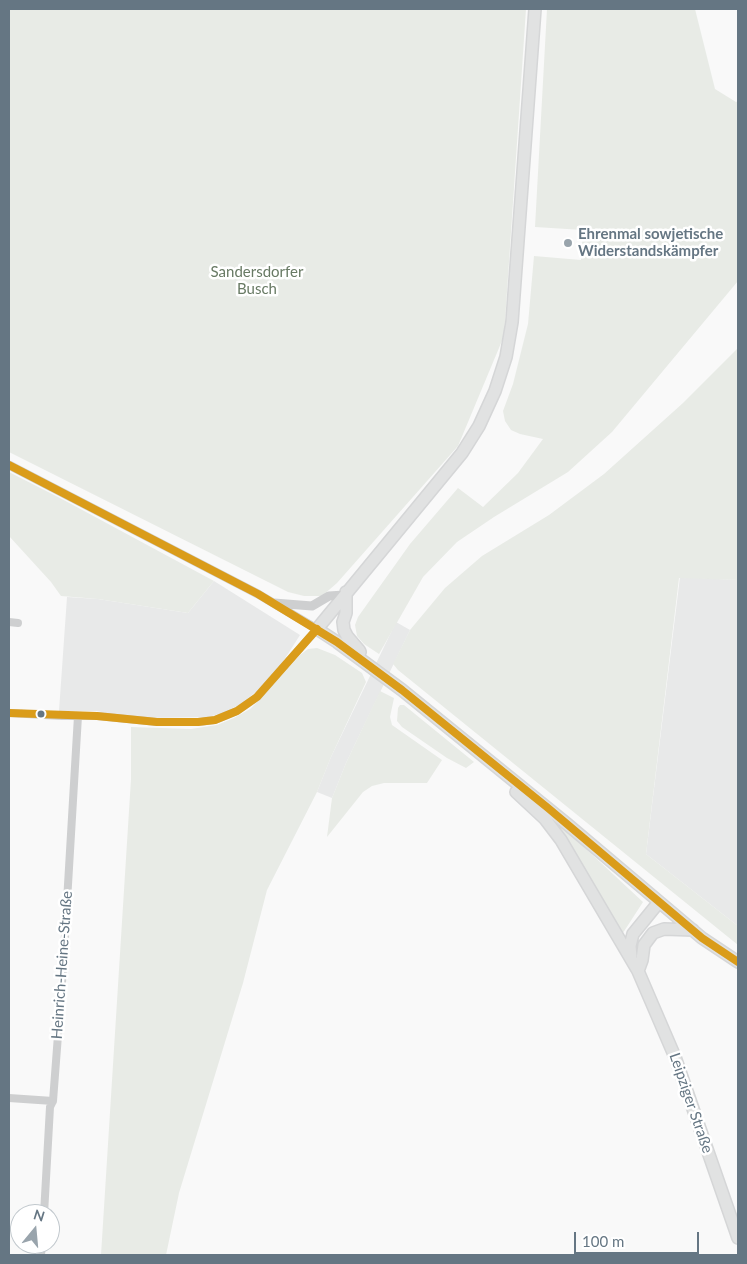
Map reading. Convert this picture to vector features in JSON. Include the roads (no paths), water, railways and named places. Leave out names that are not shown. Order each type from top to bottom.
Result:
[{"type":"main road","points":[[535,9],[512,322],[500,378],[485,414],[462,453],[317,629],[390,681],[567,824],[658,902],[738,962]]},
{"type":"main road","points":[[345,593],[344,628],[347,636],[359,650],[365,662]]},
{"type":"main road","name":"Leipziger Straße","points":[[506,775],[515,791],[536,810],[561,840],[618,938],[632,958],[675,1057],[738,1238]]},
{"type":"main road","points":[[632,958],[630,946],[632,934],[658,902]]},
{"type":"main road","points":[[638,971],[644,945],[653,933],[664,929],[693,930]]},
{"type":"street","points":[[9,465],[274,603],[317,629],[257,697],[227,716],[206,722],[141,721],[97,716],[9,713]]},
{"type":"street","points":[[274,603],[311,606],[329,596],[345,593]]},
{"type":"street","points":[[9,622],[18,623]]},
{"type":"street","name":"Heinrich-Heine-Straße","points":[[45,1204],[78,716]]},
{"type":"street","points":[[9,1098],[53,1101]]},
{"type":"place","name":"Ehrenmal sowjetische Widerstandskämpfer","points":[[568,243]]},
{"type":"park label","name":"Sandersdorfer Busch","points":[[257,280]]}]
